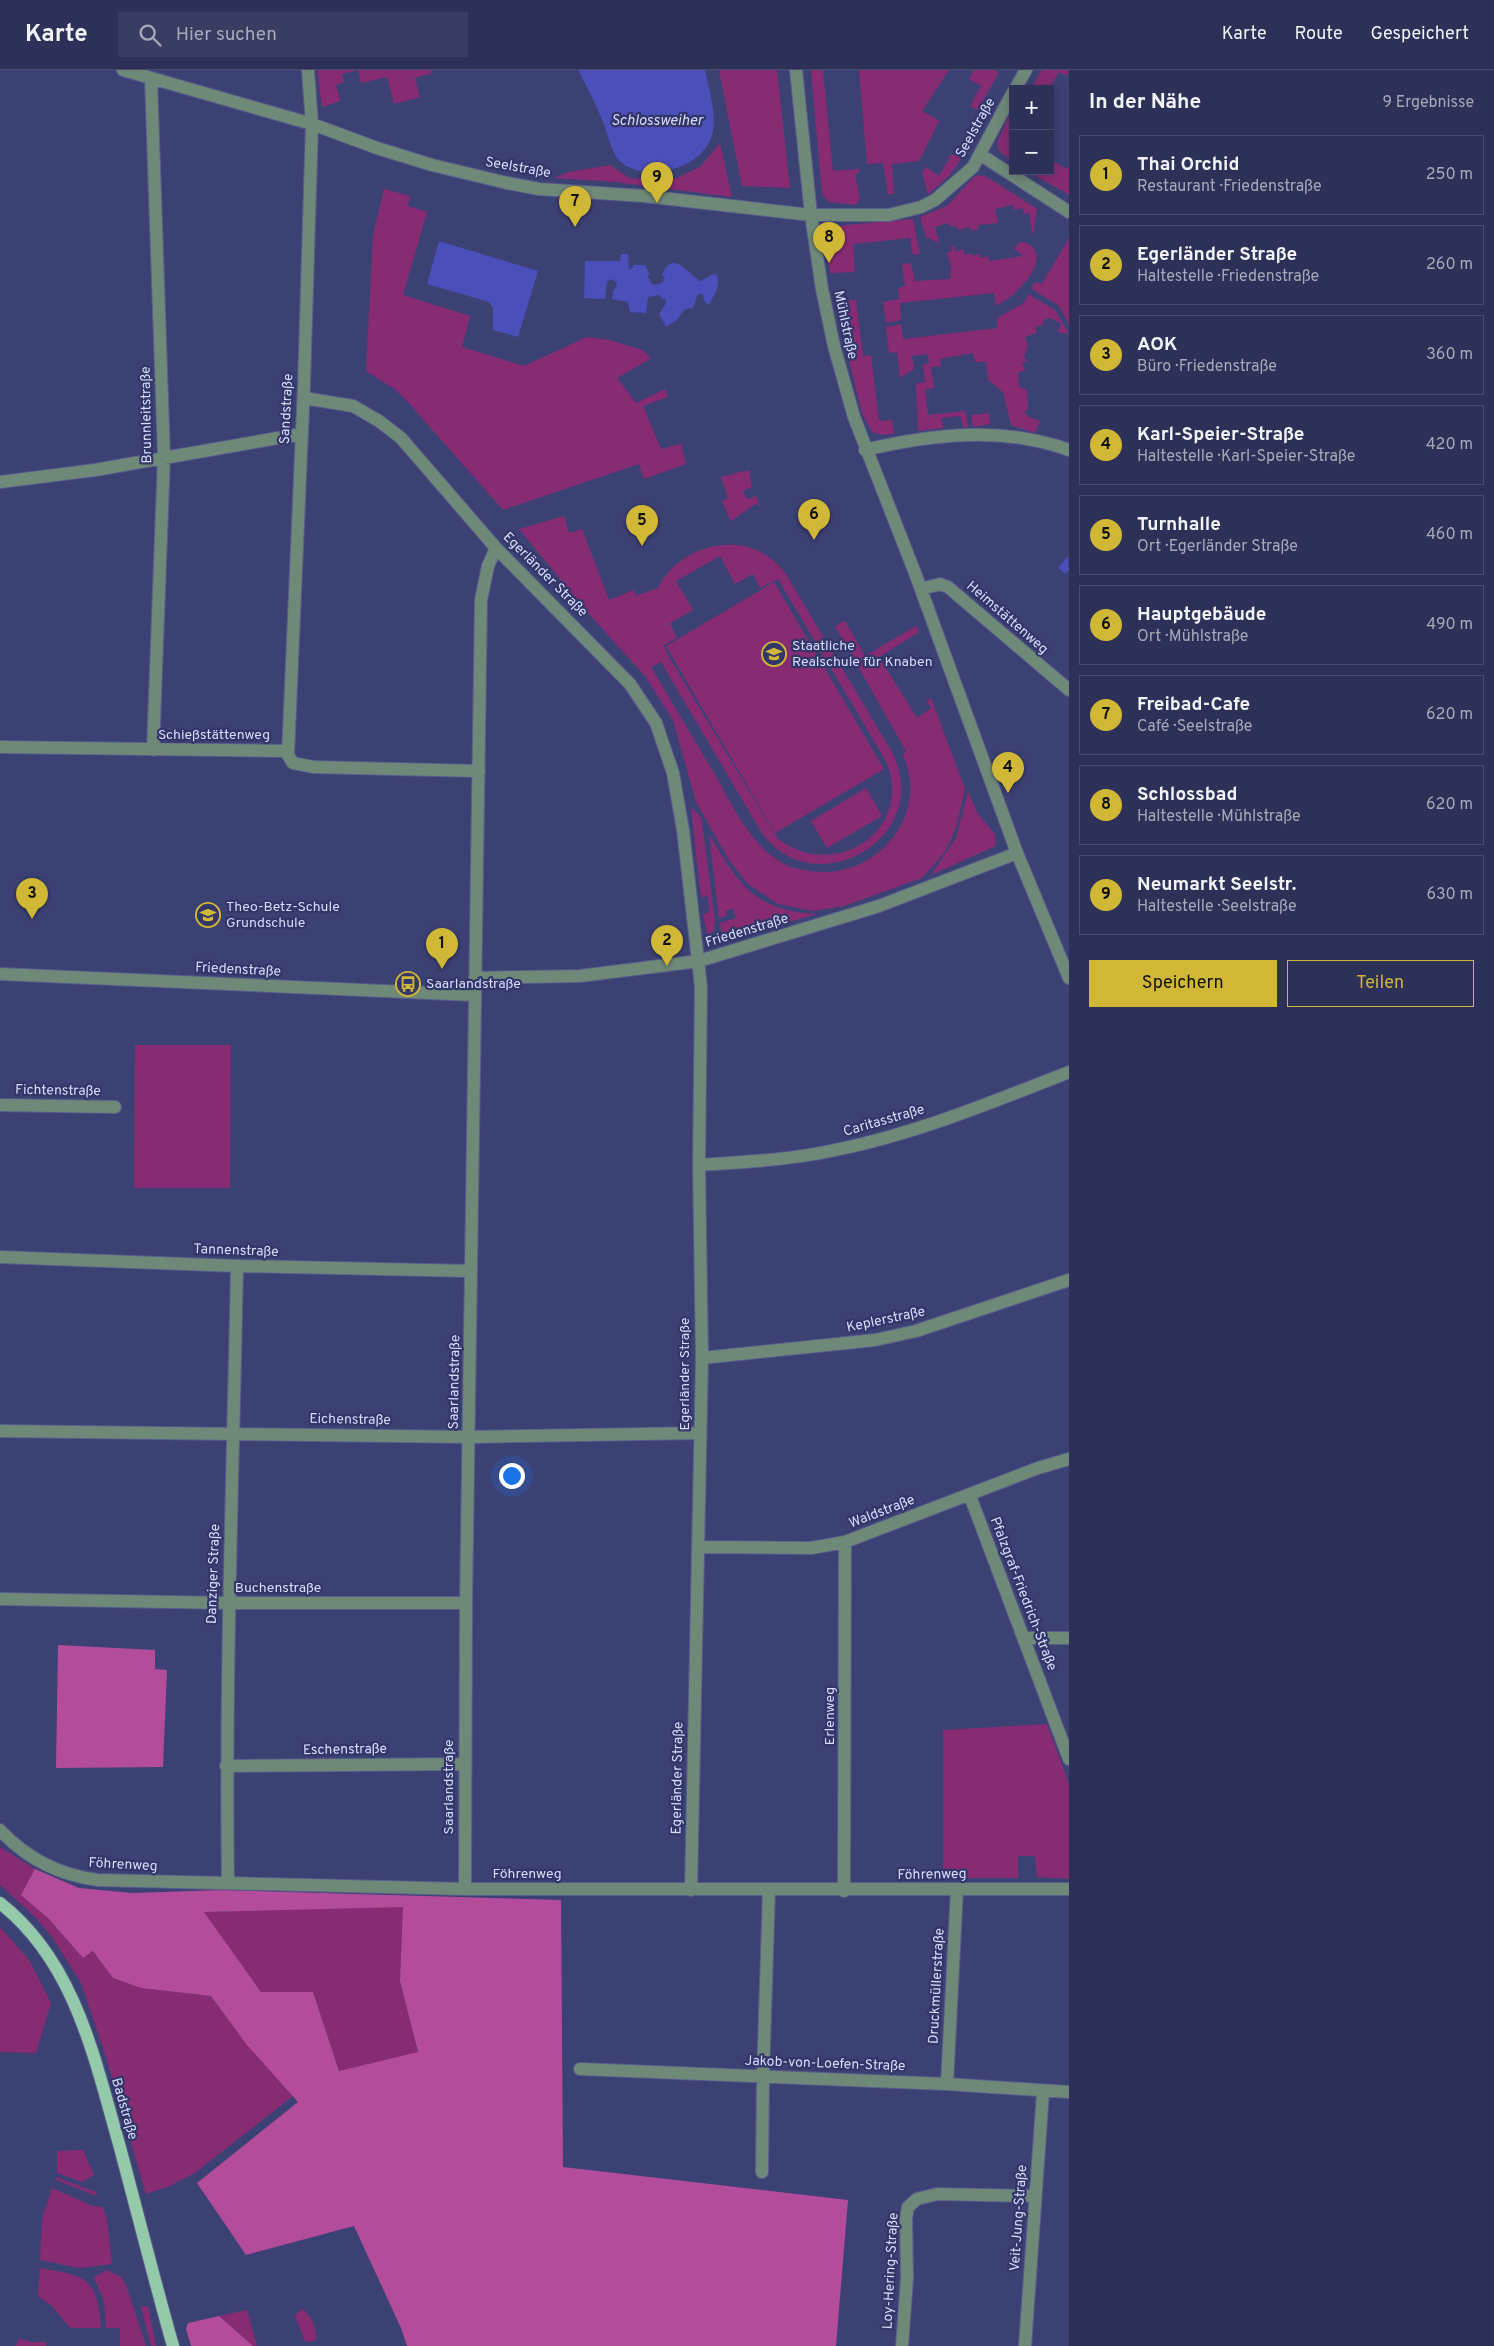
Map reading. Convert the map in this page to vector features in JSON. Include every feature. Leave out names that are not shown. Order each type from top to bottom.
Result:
[{"type":"main road","name":"Badstraße","points":[[0,1903],[24,1925],[43,1949],[65,1984],[82,2018],[127,2174],[173,2346]]},
{"type":"street","name":"Seelstraße","points":[[123,70],[312,124],[377,148],[518,186],[644,196],[811,215],[889,214],[921,207],[945,193],[981,155],[1009,100]]},
{"type":"street","name":"Sandstraße","points":[[286,751],[304,398],[312,124],[308,70]]},
{"type":"street","name":"Mühlstraße","points":[[796,70],[811,215],[834,346],[865,450],[921,589],[1016,853],[1069,978]]},
{"type":"street","points":[[1017,85],[1026,70]]},
{"type":"street","name":"Brunnleitstraße","points":[[152,79],[164,456],[153,750]]},
{"type":"street","points":[[981,155],[1069,212]]},
{"type":"street","name":"Egerländer Straße","points":[[304,398],[353,406],[390,428],[496,548],[621,673],[641,698],[656,723],[666,748],[678,792],[701,987],[699,1165],[702,1358],[691,1890]]},
{"type":"street","points":[[0,482],[78,472],[301,434]]},
{"type":"street","points":[[865,450],[912,440],[979,434],[1039,441],[1069,450]]},
{"type":"street","name":"Saarlandstraße","points":[[464,1889],[474,995],[481,600],[488,566],[496,548]]},
{"type":"street","name":"Heimstättenweg","points":[[921,589],[940,584],[948,587],[1069,690]]},
{"type":"street","name":"Schießstättenweg","points":[[0,747],[286,751],[293,763],[304,767],[479,771]]},
{"type":"street","name":"Friedenstraße","points":[[475,978],[580,976],[699,961],[879,906],[1016,853]]},
{"type":"street","name":"Friedenstraße","points":[[0,974],[474,995]]},
{"type":"street","name":"Caritasstraße","points":[[699,1165],[782,1158],[835,1150],[944,1119],[1069,1072]]},
{"type":"street","name":"Fichtenstraße","points":[[0,1105],[114,1107]]},
{"type":"street","name":"Tannenstraße","points":[[0,1257],[237,1266],[471,1270]]},
{"type":"street","name":"Danziger Straße","points":[[228,1882],[226,1766],[228,1603],[237,1266]]},
{"type":"street","name":"Keplerstraße","points":[[702,1358],[875,1340],[924,1328],[1069,1280]]},
{"type":"street","name":"Eichenstraße","points":[[0,1431],[469,1436],[700,1433]]},
{"type":"street","name":"Waldstraße","points":[[698,1547],[810,1548],[845,1542],[970,1496],[1038,1468],[1069,1459]]},
{"type":"street","name":"Pfalzgraf-Friedrich-Straße","points":[[970,1496],[1069,1759]]},
{"type":"street","name":"Erlenweg","points":[[844,1891],[845,1542]]},
{"type":"street","name":"Buchenstraße","points":[[0,1599],[228,1603],[466,1604]]},
{"type":"street","points":[[1024,1638],[1069,1638]]},
{"type":"street","name":"Eschenstraße","points":[[226,1766],[464,1764]]},
{"type":"street","name":"Föhrenweg","points":[[0,1830],[30,1857],[71,1876],[126,1882],[228,1882],[464,1889],[844,1891],[1069,1889]]},
{"type":"street","name":"Druckmüllerstraße","points":[[947,2084],[957,1889]]},
{"type":"street","points":[[762,2172],[762,2077],[769,1890]]},
{"type":"street","name":"Jakob-von-Loefen-Straße","points":[[580,2069],[947,2084],[1042,2092],[1069,2092]]},
{"type":"street","name":"Veit-Jung-Straße","points":[[1025,2346],[1042,2092]]},
{"type":"street","name":"Loy-Hering-Straße","points":[[902,2346],[907,2278],[906,2218],[908,2207],[917,2199],[937,2194],[1035,2196]]},
{"type":"shaded area","points":[[317,70],[358,70],[342,74],[344,82],[336,85],[340,101],[322,107]]},
{"type":"shaded area","points":[[358,70],[431,70],[432,73],[415,78],[420,97],[394,104],[387,77],[361,83]]},
{"type":"shaded area","points":[[719,70],[777,70],[790,188],[742,186]]},
{"type":"shaded area","points":[[811,70],[823,70],[833,171],[859,169],[859,173],[855,174],[860,198],[856,205],[828,202],[822,194]]},
{"type":"shaded area","points":[[859,70],[949,70],[922,111],[939,121],[919,161],[892,164],[894,194],[888,194],[883,163],[867,164]]},
{"type":"shaded area","points":[[974,70],[994,70],[999,73],[977,110],[970,106],[981,86],[969,79]]},
{"type":"shaded area","points":[[1042,70],[1069,70],[1067,76],[1059,72],[1051,85],[1033,85]]},
{"type":"shaded area","points":[[1009,118],[1009,159],[999,151],[997,143]]},
{"type":"shaded area","points":[[720,143],[732,197],[615,182],[554,178],[569,172],[610,165],[629,178],[652,180],[677,178],[700,167]]},
{"type":"shaded area","points":[[966,152],[949,176],[928,194],[922,173],[926,167],[939,176],[951,155]]},
{"type":"shaded area","points":[[1054,162],[1066,169],[1069,166],[1069,195],[1035,175],[1054,175]]},
{"type":"shaded area","points":[[980,175],[987,177],[1037,209],[1033,236],[1029,213],[1024,214],[1023,208],[1014,210],[1013,205],[995,209],[998,223],[978,225],[978,229],[971,231],[970,227],[958,230],[956,226],[950,227],[948,223],[935,227],[939,243],[926,237],[920,217],[947,206],[974,177]]},
{"type":"shaded area","points":[[384,189],[410,196],[408,206],[427,212],[403,295],[470,316],[462,347],[524,366],[587,337],[610,340],[642,350],[650,359],[617,378],[636,403],[665,389],[668,397],[643,406],[661,449],[681,444],[686,464],[644,479],[639,464],[503,510],[406,400],[393,388],[366,371],[373,235]]},
{"type":"shaded area","points":[[913,219],[920,254],[913,255],[910,238],[853,244],[855,272],[830,273],[826,242],[827,236],[834,226]]},
{"type":"shaded area","points":[[1069,238],[1069,325],[1059,306],[1032,289],[1034,282],[1042,284]]},
{"type":"shaded area","points":[[1024,242],[1033,248],[1037,256],[1035,266],[1022,286],[1004,301],[996,305],[994,293],[900,303],[901,320],[886,323],[883,302],[899,299],[898,288],[905,286],[902,264],[911,263],[915,281],[951,279],[950,271],[952,270],[947,253],[952,251],[951,247],[954,246],[956,252],[963,249],[965,255],[979,254],[981,258],[988,256],[989,261],[1023,256],[1014,249],[1019,243]]},
{"type":"shaded area","points":[[1028,294],[1055,310],[1069,334],[1058,332],[1061,323],[1050,318],[1043,320],[1044,324],[1036,327],[1036,333],[1025,337],[1028,345],[1024,357],[1027,361],[1022,363],[1025,370],[1018,373],[1019,387],[1027,390],[1028,409],[1025,411],[1027,416],[1040,421],[1035,433],[1011,425],[1003,392],[988,380],[986,362],[975,362],[973,353],[940,359],[941,366],[931,367],[934,388],[925,389],[928,415],[965,411],[968,427],[963,427],[960,416],[941,418],[943,428],[918,431],[916,384],[925,382],[923,365],[929,363],[928,354],[912,356],[914,369],[900,378],[897,352],[889,353],[886,327],[901,324],[903,339],[997,328],[997,318],[1024,303]]},
{"type":"shaded area","points":[[856,300],[863,356],[871,355],[879,421],[892,420],[894,434],[881,435],[872,432],[862,413],[834,301]]},
{"type":"shaded area","points":[[989,413],[990,424],[973,427],[971,415]]},
{"type":"shaded area","points":[[749,470],[752,487],[743,491],[747,499],[756,496],[761,509],[757,503],[731,521],[722,501],[728,498],[721,477]]},
{"type":"shaded area","points":[[564,516],[569,533],[582,529],[609,600],[634,590],[636,596],[658,588],[675,565],[700,550],[714,546],[743,546],[757,550],[775,562],[784,571],[892,752],[901,784],[897,812],[883,835],[862,853],[836,863],[809,863],[782,853],[760,830],[661,662],[651,667],[749,832],[769,854],[794,868],[810,871],[834,871],[855,866],[875,855],[891,840],[903,822],[909,801],[910,778],[903,755],[906,751],[835,626],[845,621],[865,656],[916,626],[919,632],[879,657],[917,718],[931,708],[927,701],[931,698],[965,789],[956,828],[945,852],[922,878],[844,906],[813,911],[778,904],[748,884],[729,860],[696,802],[673,720],[645,676],[589,614],[519,529]],"holes":[[[720,556],[735,584],[753,574],[760,588],[778,579],[887,763],[892,788],[889,810],[879,828],[864,843],[845,852],[823,855],[800,851],[778,839],[669,657],[664,645],[677,638],[670,623],[693,610],[676,581]]]},
{"type":"shaded area","points":[[774,582],[884,769],[775,833],[666,646]]},
{"type":"shaded area","points":[[866,788],[882,816],[827,848],[811,821]]},
{"type":"shaded area","points":[[968,792],[978,814],[995,834],[996,846],[931,875],[956,838]]},
{"type":"shaded area","points":[[691,808],[700,816],[702,822],[715,922],[714,930],[711,934],[707,933],[703,914],[709,912],[708,896],[701,897]]},
{"type":"shaded area","points":[[709,834],[719,852],[740,881],[751,892],[779,908],[818,914],[723,939],[720,923],[736,918],[733,909],[725,911],[727,916],[719,918]]},
{"type":"shaded area","points":[[135,1045],[231,1045],[230,1188],[134,1188]]},
{"type":"shaded area","points":[[58,1645],[155,1650],[155,1669],[167,1670],[163,1767],[56,1768]]},
{"type":"shaded area","points":[[1047,1724],[1069,1784],[1069,1879],[1037,1877],[1035,1856],[1018,1856],[1018,1878],[943,1878],[943,1730]]},
{"type":"shaded area","points":[[0,1847],[35,1869],[22,1895],[49,1919],[83,1958],[93,1951],[113,1978],[141,1988],[211,1996],[248,2045],[293,2096],[196,2172],[170,2186],[146,2194],[106,2057],[81,1983],[52,1937],[35,1917],[0,1885]]},
{"type":"shaded area","points":[[35,1869],[79,1888],[132,1893],[222,1890],[561,1900],[563,2167],[848,2200],[836,2346],[407,2346],[401,2328],[354,2226],[246,2255],[197,2183],[298,2102],[247,2045],[211,1996],[141,1988],[113,1978],[93,1951],[83,1958],[49,1919],[21,1895]],"holes":[[[403,1907],[400,1981],[418,2052],[339,2071],[313,1992],[261,1992],[204,1912]]]},
{"type":"shaded area","points":[[404,1906],[400,1981],[418,2053],[339,2071],[313,1992],[261,1992],[203,1912]]},
{"type":"shaded area","points":[[0,1927],[29,1960],[51,2003],[36,2053],[0,2052]]},
{"type":"shaded area","points":[[83,2150],[94,2175],[82,2182],[57,2173],[57,2151]]},
{"type":"shaded area","points":[[56,2177],[96,2192],[97,2196],[56,2180]]},
{"type":"shaded area","points":[[52,2188],[93,2206],[103,2207],[107,2220],[112,2264],[80,2268],[40,2260],[42,2219]]},
{"type":"shaded area","points":[[40,2268],[69,2274],[87,2282],[96,2298],[101,2328],[70,2328],[52,2306],[38,2296]]},
{"type":"shaded area","points":[[107,2270],[121,2277],[126,2285],[146,2346],[120,2346],[120,2328],[106,2328],[104,2301],[94,2277]]},
{"type":"shaded area","points":[[148,2306],[156,2346],[151,2346],[141,2307]]},
{"type":"shaded area","points":[[301,2309],[308,2314],[314,2326],[316,2339],[312,2342],[305,2341],[295,2316]]},
{"type":"shaded area","points":[[247,2310],[257,2346],[253,2346],[219,2316]]},
{"type":"shaded area","points":[[219,2316],[253,2346],[191,2346],[186,2329],[188,2323]]},
{"type":"shaded area","points":[[19,2338],[30,2342],[46,2342],[46,2346],[16,2346]]},
{"type":"water","name":"Schlossweiher","points":[[578,70],[705,70],[714,116],[713,131],[709,144],[689,162],[662,172],[647,172],[634,169],[622,163],[612,149],[605,127]]},
{"type":"water","points":[[439,241],[538,271],[518,337],[493,330],[493,308],[489,302],[427,284]]},
{"type":"water","points":[[621,254],[628,254],[629,269],[633,268],[633,265],[645,265],[650,275],[647,275],[652,284],[662,282],[665,278],[662,275],[666,267],[671,263],[681,266],[701,281],[713,274],[717,275],[718,283],[709,305],[704,301],[703,294],[698,294],[693,308],[685,309],[677,320],[666,327],[659,314],[666,303],[665,298],[663,299],[658,295],[648,297],[646,313],[630,312],[628,302],[612,299],[613,291],[617,286],[616,282],[611,279],[607,282],[605,299],[584,298],[585,261],[620,261]]},
{"type":"water","points":[[1068,556],[1069,569],[1066,574],[1058,568]]},
{"type":"place","name":"Neumarkt Seelstr.","points":[[657,203]]},
{"type":"place","name":"Freibad-Cafe","points":[[575,227]]},
{"type":"place","name":"Schlossbad","points":[[829,263]]},
{"type":"place","name":"Hauptgebäude","points":[[814,540]]},
{"type":"place","name":"Turnhalle","points":[[642,546]]},
{"type":"place","name":"Staatliche Realschule für Knaben","points":[[774,654]]},
{"type":"place","name":"Karl-Speier-Straße","points":[[1008,793]]},
{"type":"place","name":"Theo-Betz-Schule Grundschule","points":[[208,915]]},
{"type":"place","name":"AOK","points":[[32,919]]},
{"type":"place","name":"Egerländer Straße","points":[[667,966]]},
{"type":"place","name":"Thai Orchid","points":[[442,969]]},
{"type":"place","name":"Saarlandstraße","points":[[408,984]]}]
